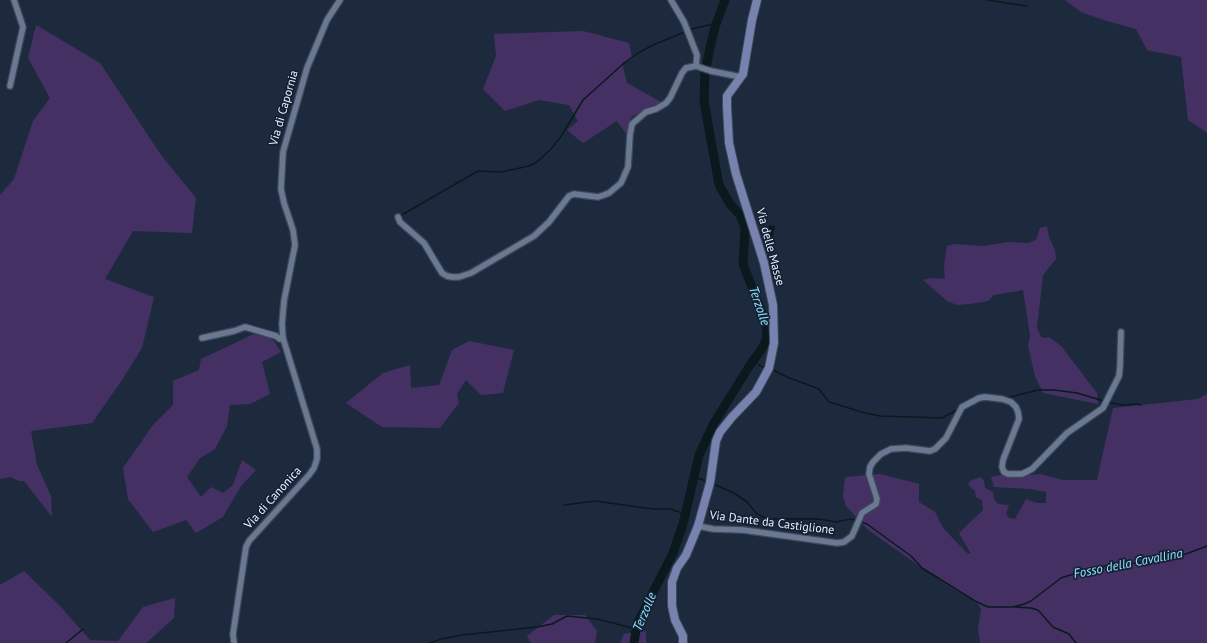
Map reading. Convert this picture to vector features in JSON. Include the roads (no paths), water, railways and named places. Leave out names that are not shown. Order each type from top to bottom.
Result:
[{"type":"street","points":[[10,86],[23,28],[14,0]]},
{"type":"street","name":"Via di Capornia","points":[[282,324],[284,301],[295,245],[293,230],[284,203],[282,189],[283,152],[307,68],[327,20],[340,0]]},
{"type":"street","points":[[671,0],[684,22],[697,55],[696,66]]},
{"type":"street","name":"Via delle Masse","points":[[710,483],[716,441],[720,432],[758,390],[770,368],[774,343],[773,305],[764,263],[736,174],[729,142],[727,96],[741,77],[757,0]]},
{"type":"street","points":[[398,217],[400,222],[424,243],[442,273],[452,277],[471,273],[534,236],[549,222],[569,196],[574,194],[598,197],[604,196],[615,189],[621,183],[628,167],[632,124],[646,112],[656,109],[670,98],[683,71],[690,66],[696,66],[711,71],[741,77]]},
{"type":"street","name":"Via di Canonica","points":[[234,643],[234,628],[246,547],[249,541],[309,475],[318,459],[317,450],[283,338],[282,324]]},
{"type":"street","points":[[202,338],[246,327],[276,336],[280,339],[283,338]]},
{"type":"street","name":"Via Dante da Castiglione","points":[[698,526],[713,529],[743,530],[837,543],[844,542],[850,538],[861,515],[876,504],[877,499],[869,474],[870,467],[873,462],[881,454],[891,449],[906,448],[930,451],[935,449],[946,438],[962,407],[978,398],[985,397],[1002,399],[1011,402],[1016,407],[1019,419],[1003,460],[1002,467],[1004,472],[1015,475],[1022,474],[1032,469],[1067,433],[1103,408],[1119,376],[1122,332]]},
{"type":"street","name":"Via Dante da Castiglione","points":[[683,643],[683,636],[675,620],[672,606],[672,582],[677,568],[686,555],[698,526],[710,483]]},
{"type":"waterway","name":"Terzolle","points":[[634,643],[637,624],[673,553],[683,524],[699,455],[714,423],[766,341],[767,332],[763,316],[743,264],[745,228],[740,215],[730,204],[719,185],[704,101],[705,72],[715,27],[725,0]]},
{"type":"waterway","points":[[987,0],[1027,6]]},
{"type":"waterway","points":[[400,216],[478,171],[501,172],[529,166],[537,162],[560,138],[583,100],[623,64],[638,53],[653,45],[692,29],[717,23]]},
{"type":"waterway","points":[[753,360],[762,367],[766,368]]},
{"type":"waterway","points":[[771,369],[787,377],[819,389],[829,402],[880,416],[942,418],[957,410],[961,404],[975,397]]},
{"type":"waterway","points":[[1006,398],[1038,390],[1054,390],[1077,393],[1104,401]]},
{"type":"waterway","points":[[1107,402],[1122,405],[1141,405]]},
{"type":"waterway","name":"Fosso della Cavallina","points":[[694,477],[706,481]]},
{"type":"waterway","name":"Fosso della Cavallina","points":[[713,484],[732,492],[746,501],[757,514],[767,519],[819,519],[836,522],[851,519],[857,521]]},
{"type":"waterway","points":[[564,505],[595,501],[653,509],[670,509],[685,514]]},
{"type":"waterway","name":"Fosso della Cavallina","points":[[861,522],[867,524],[911,556],[922,568],[975,601],[988,607],[1013,607],[1024,604],[1031,601],[1061,578],[1097,567],[1135,563],[1186,554],[1207,546]]},
{"type":"waterway","points":[[1015,607],[1038,610],[1053,627],[1069,634],[1076,643]]},
{"type":"waterway","points":[[430,643],[441,639],[462,635],[537,627],[552,624],[567,616],[597,619],[636,629]]},
{"type":"waterway","points":[[66,643],[83,629]]}]
